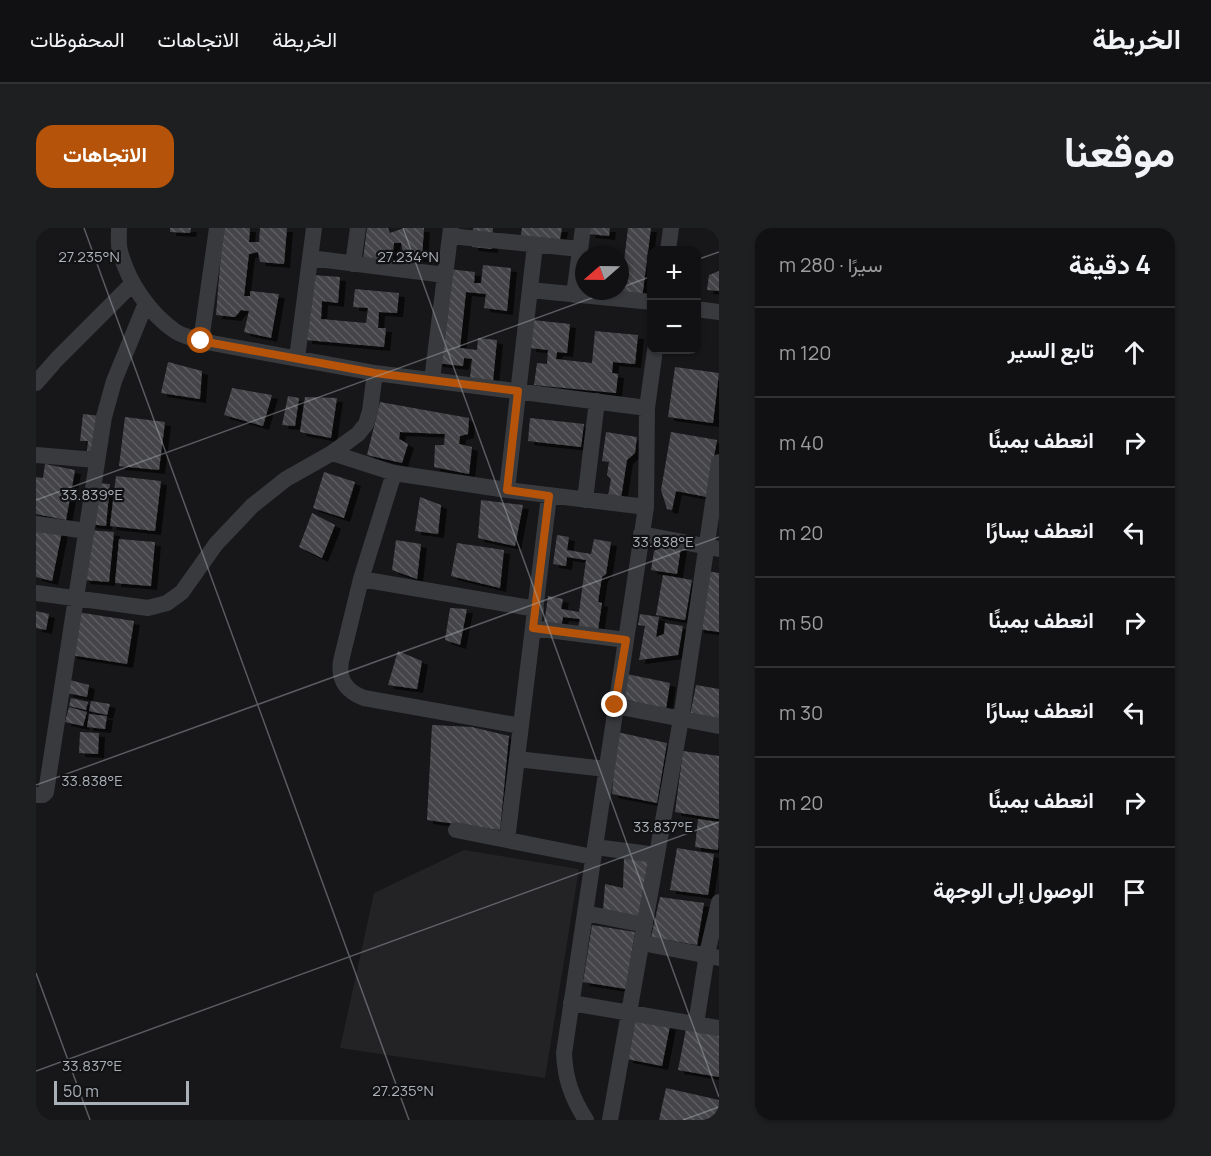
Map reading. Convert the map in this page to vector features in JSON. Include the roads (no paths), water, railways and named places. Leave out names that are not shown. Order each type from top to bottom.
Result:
[{"type":"street","points":[[118,228],[119,249],[133,283],[146,303],[177,333],[201,341],[375,373],[647,408]]},
{"type":"street","points":[[201,341],[217,228]]},
{"type":"street","points":[[297,358],[314,228]]},
{"type":"street","points":[[353,264],[357,228]]},
{"type":"street","points":[[580,246],[582,228]]},
{"type":"street","points":[[668,246],[670,228]]},
{"type":"street","points":[[432,380],[450,232],[575,249]]},
{"type":"street","points":[[507,490],[535,245]]},
{"type":"street","points":[[310,258],[445,275]]},
{"type":"street","points":[[36,383],[133,283]]},
{"type":"street","points":[[574,295],[575,287]]},
{"type":"street","points":[[530,290],[647,302]]},
{"type":"street","points":[[36,795],[43,795],[46,792],[104,417],[114,381],[146,303]]},
{"type":"street","points":[[701,310],[719,312]]},
{"type":"street","points":[[586,1120],[571,1096],[564,1074],[564,1053],[646,507],[647,408],[654,354]]},
{"type":"street","points":[[36,593],[148,608],[167,603],[182,592],[216,544],[252,506],[302,468],[332,453],[358,434],[366,424],[370,411],[375,373]]},
{"type":"street","points":[[585,500],[597,400]]},
{"type":"street","points":[[332,453],[393,473],[549,496],[646,507]]},
{"type":"street","points":[[36,455],[96,460]]},
{"type":"street","points":[[610,1120],[713,548],[719,462]]},
{"type":"street","points":[[393,473],[361,579],[339,672],[347,688],[364,698],[521,726]]},
{"type":"street","points":[[507,840],[549,496]]},
{"type":"street","points":[[36,524],[87,531]]},
{"type":"street","points":[[641,534],[713,548]]},
{"type":"street","points":[[361,579],[536,609]]},
{"type":"street","points":[[533,628],[626,640]]},
{"type":"street","points":[[615,705],[719,726]]},
{"type":"street","points":[[517,759],[606,769]]},
{"type":"street","points":[[456,830],[507,840],[594,852],[657,855]]},
{"type":"street","points":[[696,1024],[713,956],[719,902]]},
{"type":"street","points":[[585,914],[645,924]]},
{"type":"street","points":[[642,943],[713,956]]},
{"type":"street","points":[[571,1003],[719,1028]]}]
